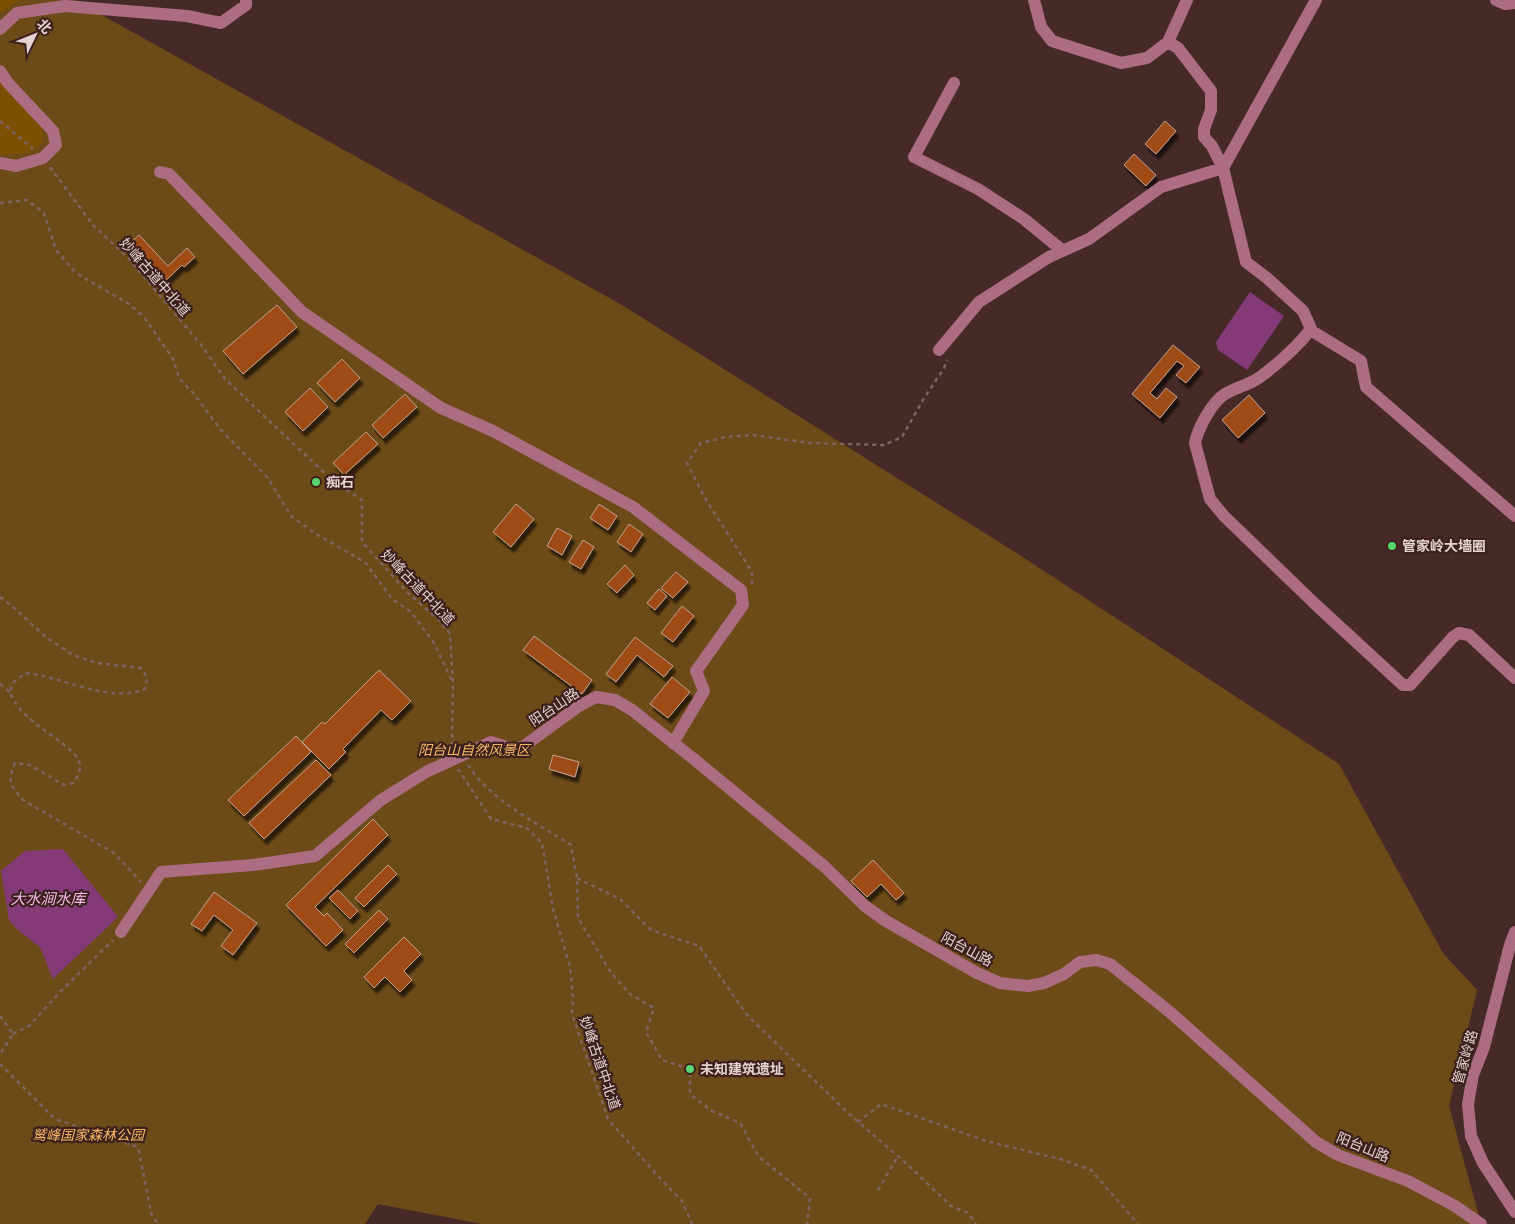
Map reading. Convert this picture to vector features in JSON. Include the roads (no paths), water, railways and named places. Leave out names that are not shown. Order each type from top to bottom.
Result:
[{"type":"street","points":[[0,28],[17,13],[64,6],[187,16],[221,23],[246,4],[246,0]]},
{"type":"street","points":[[1034,0],[1041,27],[1052,41],[1121,63],[1147,58],[1168,42],[1187,0]]},
{"type":"street","points":[[939,350],[979,302],[1049,257],[1089,238],[1161,186],[1223,168],[1316,0]]},
{"type":"street","points":[[1496,0],[1505,4],[1515,3]]},
{"type":"street","points":[[1168,42],[1178,48],[1211,91],[1211,110],[1204,129],[1204,137],[1212,146],[1223,168],[1246,262],[1304,310],[1311,329],[1361,361],[1366,387],[1515,516]]},
{"type":"street","points":[[0,71],[8,83],[53,132],[56,145],[43,158],[16,166],[0,163]]},
{"type":"street","points":[[954,83],[914,157],[978,189],[1024,220],[1063,251]]},
{"type":"street","points":[[160,172],[169,174],[302,312],[441,408],[493,431],[633,507],[741,590],[743,605],[696,671],[704,691],[674,743]]},
{"type":"street","points":[[1311,329],[1290,352],[1258,378],[1224,394],[1206,416],[1197,434],[1195,443],[1210,499],[1243,534],[1403,685],[1410,685],[1453,637],[1459,633],[1469,635],[1515,678]]},
{"type":"street","name":"阳台山路","points":[[122,932],[161,872],[254,865],[315,856],[381,800],[426,772],[491,742],[513,749],[524,746],[579,706],[596,697],[616,700],[674,743],[826,867],[866,906],[886,921],[978,973],[1000,983],[1028,986],[1044,983],[1064,974],[1080,962],[1096,960],[1110,964],[1171,1013],[1316,1142],[1338,1156],[1408,1180],[1455,1206],[1480,1224]]},
{"type":"street","name":"管家岭路","points":[[1515,932],[1484,1047],[1473,1075],[1468,1104],[1471,1136],[1483,1163],[1515,1212]]},
{"type":"water","points":[[1250,292],[1284,316],[1247,370],[1218,350],[1216,342]]},
{"type":"water","name":"大水涧水库","points":[[63,849],[118,917],[53,979],[40,947],[19,931],[9,920],[1,871],[25,851]]},
{"type":"place","name":"痴石","points":[[316,482]]},
{"type":"place","name":"管家岭大墙圈","points":[[1392,546]]},
{"type":"place","name":"未知建筑遗址","points":[[690,1069]]},
{"type":"park label","name":"阳台山自然风景区","points":[[474,750]]},
{"type":"park label","name":"鹫峰国家森林公园","points":[[88,1135]]}]
